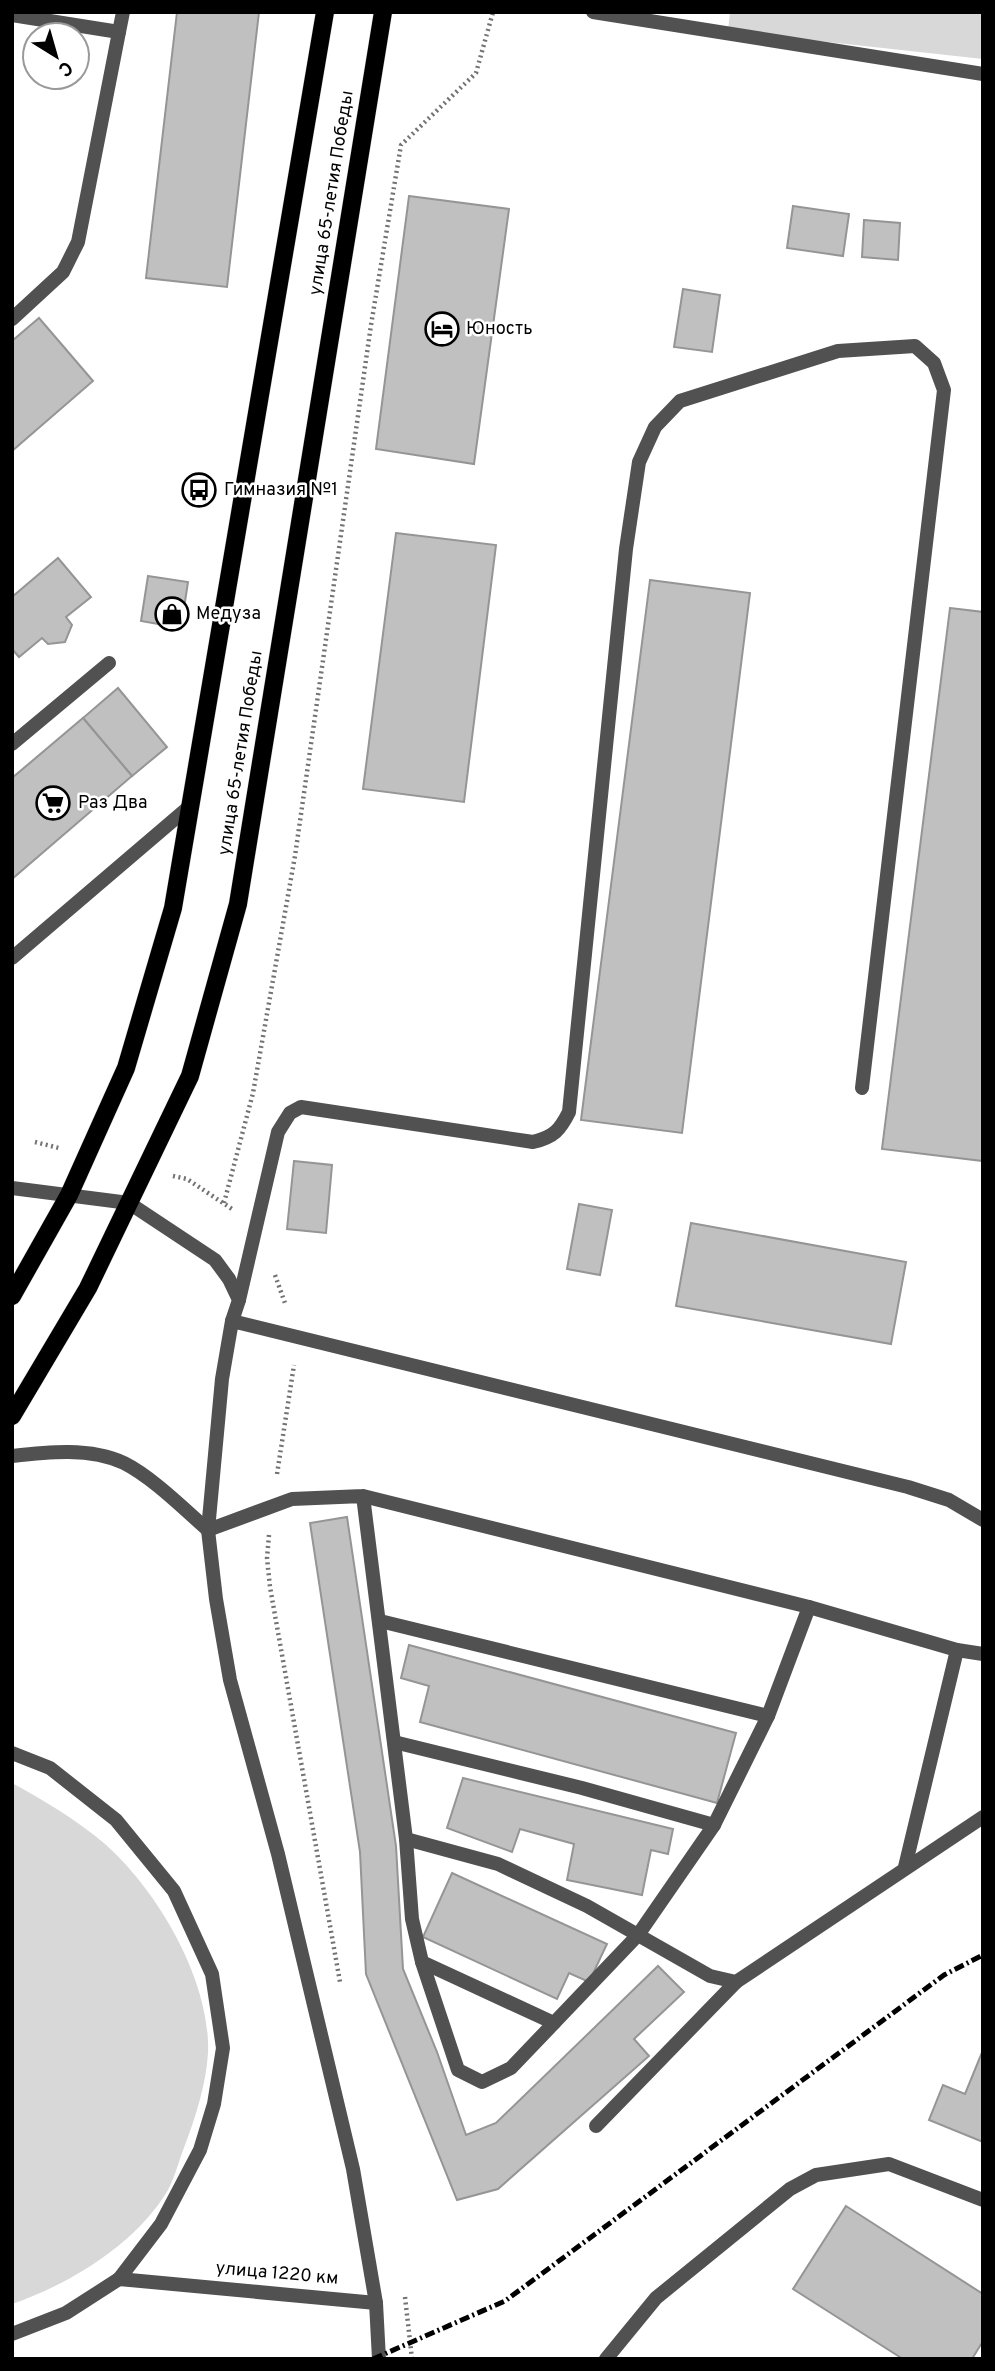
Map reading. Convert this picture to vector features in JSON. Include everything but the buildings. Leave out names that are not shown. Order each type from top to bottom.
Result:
[{"type":"main road","name":"улица 65-летия Победы","points":[[12,1296],[69,1195],[126,1068],[173,908],[325,12]]},
{"type":"main road","name":"улица 65-летия Победы","points":[[12,1416],[88,1288],[190,1076],[238,904],[383,12]]},
{"type":"street","points":[[12,319],[63,272],[78,242],[123,12]]},
{"type":"street","points":[[593,12],[983,74]]},
{"type":"street","points":[[12,15],[119,32]]},
{"type":"street","points":[[379,2359],[376,2303],[353,2169],[278,1854],[230,1680],[208,1530],[222,1379],[232,1321],[278,1132],[290,1113],[301,1107],[533,1142],[550,1138],[561,1129],[569,1112],[626,549],[639,462],[654,427],[680,401],[838,351],[915,346],[934,363],[944,390],[862,1088]]},
{"type":"street","points":[[12,744],[109,663]]},
{"type":"street","points":[[12,958],[190,806]]},
{"type":"street","points":[[12,1188],[129,1203],[215,1260],[229,1279],[239,1300]]},
{"type":"street","points":[[232,1321],[298,1340],[908,1487],[949,1500],[983,1520]]},
{"type":"street","points":[[12,1456],[51,1451],[94,1455],[124,1463],[208,1530]]},
{"type":"street","points":[[208,1530],[292,1499],[363,1496],[809,1607],[957,1650],[983,1654]]},
{"type":"street","points":[[363,1496],[406,1839],[412,1919],[422,1962],[458,2070],[482,2082],[511,2068],[638,1935],[714,1825],[768,1716],[809,1607]]},
{"type":"street","points":[[380,1621],[768,1716]]},
{"type":"street","points":[[905,1867],[957,1650]]},
{"type":"street","points":[[394,1742],[582,1788],[714,1825]]},
{"type":"street","points":[[12,1753],[50,1768],[116,1820],[174,1891],[212,1974],[223,2048],[214,2104],[201,2150],[161,2224],[119,2278],[66,2314],[12,2334]]},
{"type":"street","points":[[596,2126],[736,1982],[983,1817]]},
{"type":"street","points":[[406,1839],[498,1864],[587,1906],[710,1976],[736,1982]]},
{"type":"street","points":[[422,1962],[554,2023]]},
{"type":"street","points":[[606,2359],[656,2298],[790,2189],[816,2175],[889,2164],[983,2200]]},
{"type":"street","name":"улица 1220 км","points":[[119,2278],[376,2303]]},
{"type":"path","points":[[224,1203],[253,1093],[295,856],[369,338],[401,145],[476,73],[493,12]]},
{"type":"path","points":[[298,1340],[272,1506],[267,1559],[341,1984]]},
{"type":"path","points":[[401,2289],[408,2305],[412,2359]]},
{"type":"shaded area","points":[[730,12],[983,12],[983,59],[728,31]]},
{"type":"shaded area","points":[[12,1783],[94,1835],[144,1886],[178,1939],[191,1968],[207,2025],[208,2053],[203,2088],[193,2123],[168,2190],[154,2210],[120,2245],[100,2260],[34,2296],[12,2304]]},
{"type":"railway","points":[[373,2359],[505,2301],[944,1975],[983,1955]]},
{"type":"place","name":"Юность","points":[[442,329]]},
{"type":"place","name":"Гимназия №1","points":[[199,490]]},
{"type":"place","name":"Медуза","points":[[172,614]]},
{"type":"place","name":"Раз Два","points":[[53,803]]}]
